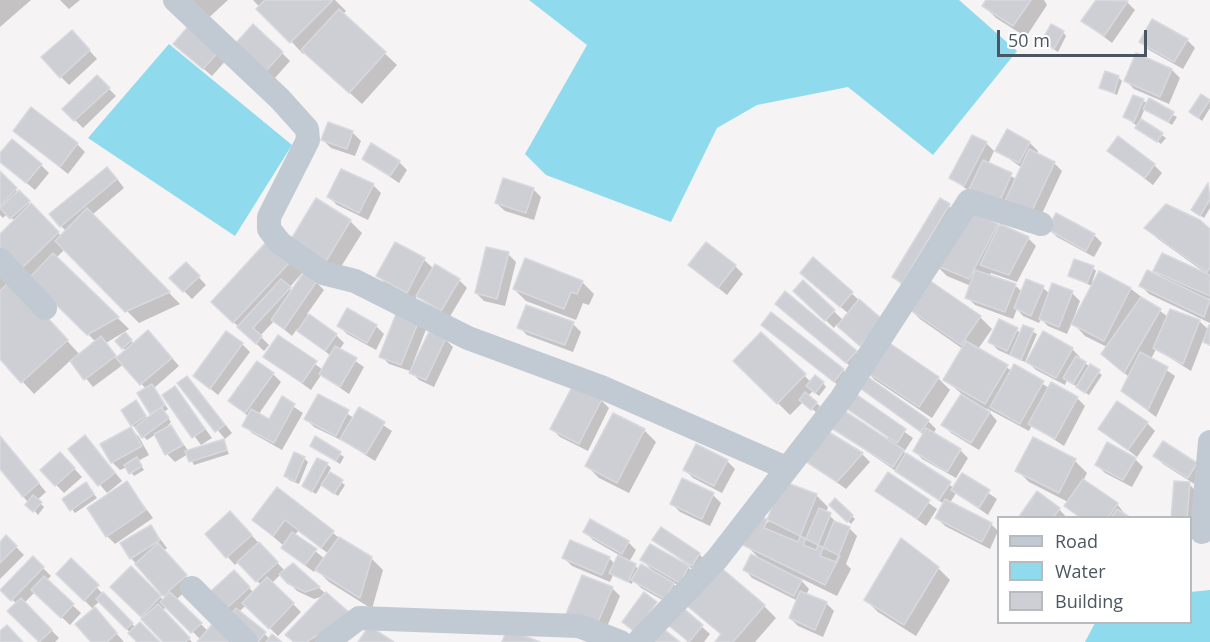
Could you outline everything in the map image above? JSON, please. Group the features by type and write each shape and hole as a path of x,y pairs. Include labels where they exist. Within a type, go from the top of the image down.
{"street":[{"path":"175,0 272,92 307,129 308,140 269,217 269,229 280,243 323,273 356,281 468,338 601,387 786,468"},
{"path":"638,642 717,559 842,399 969,201 1041,224"},
{"path":"0,260 45,308"},
{"path":"1202,532 1210,442"},
{"path":"192,588 246,642"},
{"path":"327,642 359,618 579,626 620,642"}],"water":[{"path":"529,0 959,0 1017,51 933,155 848,87 757,105 717,128 671,222 546,175 525,154 587,45"},
{"path":"169,44 292,145 235,236 88,138"},
{"path":"1210,590 1210,642 1085,642 1094,624 1192,624 1192,592"}],"building":[{"path":"265,0 333,0 290,43 256,9"},
{"path":"986,0 1031,0 1013,26 982,6"},
{"path":"1096,0 1128,1 1104,36 1081,21"},
{"path":"339,9 386,52 349,93 301,50"},
{"path":"1152,19 1188,39 1174,62 1139,42"},
{"path":"192,22 222,48 203,69 173,44"},
{"path":"253,24 283,52 265,72 235,44"},
{"path":"1051,24 1064,31 1054,49 1041,42"},
{"path":"72,30 90,50 60,78 41,57"},
{"path":"1136,53 1172,69 1160,97 1124,81"},
{"path":"1105,71 1119,76 1114,93 1099,88"},
{"path":"97,75 110,88 74,121 62,109"},
{"path":"1201,94 1210,100 1198,118 1189,112"},
{"path":"1133,95 1144,99 1134,122 1123,117"},
{"path":"1149,98 1174,112 1168,122 1143,109"},
{"path":"31,107 78,143 60,167 13,131"},
{"path":"1141,119 1163,133 1157,142 1135,128"},
{"path":"328,122 353,131 347,149 321,140"},
{"path":"1007,129 1030,142 1019,163 995,151"},
{"path":"972,135 987,142 964,186 949,178"},
{"path":"1118,136 1155,164 1145,178 1107,151"},
{"path":"12,139 42,164 26,183 0,162 0,153"},
{"path":"371,143 400,161 390,176 362,159"},
{"path":"1029,149 1055,162 1031,213 1005,201"},
{"path":"983,160 1012,173 999,203 969,189"},
{"path":"107,167 117,179 60,227 49,214"},
{"path":"341,169 374,184 359,213 327,197"},
{"path":"0,171 17,188 0,206"},
{"path":"503,178 534,188 526,213 495,203"},
{"path":"1208,183 1210,199 1200,216 1191,210"},
{"path":"19,190 30,201 10,219 0,208"},
{"path":"316,198 351,220 322,268 287,246"},
{"path":"940,198 950,204 902,283 892,277"},
{"path":"31,203 59,232 18,272 0,253 0,234"},
{"path":"1166,204 1200,220 1210,229 1210,268 1207,272 1144,228"},
{"path":"87,208 170,292 125,312 55,241"},
{"path":"965,208 998,224 969,279 933,264"},
{"path":"1056,213 1095,234 1086,251 1047,229"},
{"path":"1000,224 1029,237 1009,275 980,265"},
{"path":"270,238 292,260 233,323 211,302"},
{"path":"395,242 425,258 407,293 376,276"},
{"path":"706,242 736,265 718,288 688,265"},
{"path":"486,247 509,252 497,299 475,293"},
{"path":"53,253 119,317 87,335 29,278"},
{"path":"1162,253 1210,275 1210,296 1153,271"},
{"path":"813,257 853,292 840,307 800,273"},
{"path":"525,258 583,281 577,294 571,292 564,309 513,289"},
{"path":"1074,259 1094,266 1087,283 1068,276"},
{"path":"186,262 200,276 183,292 169,278"},
{"path":"435,264 460,279 441,311 416,296"},
{"path":"975,270 1016,284 1005,312 965,298"},
{"path":"1147,270 1210,300 1204,317 1139,286"},
{"path":"1099,271 1131,288 1104,341 1071,324"},
{"path":"304,272 317,281 284,329 271,320"},
{"path":"926,278 981,316 961,345 906,307"},
{"path":"12,279 68,340 21,383 0,359 0,291"},
{"path":"281,279 291,287 253,328 262,336 256,344 237,327"},
{"path":"1026,279 1044,286 1031,316 1014,308"},
{"path":"803,280 835,310 825,321 793,291"},
{"path":"1052,283 1073,291 1059,327 1039,319"},
{"path":"785,291 857,351 846,363 775,304"},
{"path":"1141,297 1161,309 1124,373 1101,354"},
{"path":"859,299 883,320 860,346 837,326"},
{"path":"526,305 574,322 565,345 517,328"},
{"path":"347,308 377,325 367,343 337,326"},
{"path":"398,309 420,318 401,365 379,357"},
{"path":"1170,309 1200,320 1183,364 1153,348"},
{"path":"771,312 844,369 834,382 761,325"},
{"path":"309,314 337,334 325,351 297,331"},
{"path":"999,319 1018,328 1007,351 988,342"},
{"path":"1023,325 1034,329 1021,360 1010,355"},
{"path":"1210,325 1210,345 1203,342"},
{"path":"148,330 172,358 140,385 116,358"},
{"path":"226,331 243,343 210,389 193,376"},
{"path":"1043,331 1073,348 1056,378 1026,362"},
{"path":"125,332 132,340 122,349 115,341"},
{"path":"429,332 446,338 426,380 409,373"},
{"path":"761,332 806,374 777,404 733,361"},
{"path":"278,335 317,361 302,383 263,357"},
{"path":"101,336 116,356 84,380 70,361"},
{"path":"882,338 939,377 919,407 861,368"},
{"path":"966,341 1008,365 985,404 943,380"},
{"path":"335,346 357,358 340,387 319,374"},
{"path":"1140,352 1168,367 1148,410 1121,391"},
{"path":"1076,356 1086,362 1073,384 1063,378"},
{"path":"257,361 274,373 245,413 228,401"},
{"path":"1014,364 1044,381 1020,424 990,407"},
{"path":"1090,364 1100,370 1085,393 1076,387"},
{"path":"815,375 824,382 815,393 806,386"},
{"path":"865,375 929,420 921,432 857,386"},
{"path":"187,376 225,425 215,432 177,383"},
{"path":"1051,382 1078,397 1055,439 1028,424"},
{"path":"152,384 165,405 150,414 137,393"},
{"path":"573,385 602,399 579,444 550,429"},
{"path":"175,386 205,429 192,438 162,395"},
{"path":"850,390 906,429 897,443 840,404"},
{"path":"805,392 817,402 811,410 799,400"},
{"path":"318,394 349,410 336,436 304,419"},
{"path":"961,394 990,412 971,443 941,425"},
{"path":"282,396 295,404 274,443 242,426 251,409 269,419"},
{"path":"136,400 146,416 131,426 121,410"},
{"path":"1117,401 1148,422 1128,450 1098,429"},
{"path":"837,406 904,450 893,467 825,424"},
{"path":"161,407 169,418 142,438 135,427"},
{"path":"359,407 385,422 366,454 340,439"},
{"path":"613,413 645,429 617,483 585,466"},
{"path":"171,425 183,445 165,455 154,434"},
{"path":"131,427 142,446 111,463 100,444"},
{"path":"926,428 961,449 947,472 913,451"},
{"path":"824,429 863,453 837,482 805,461"},
{"path":"85,435 115,473 98,486 68,449"},
{"path":"0,436 39,483 23,497 0,469"},
{"path":"315,436 341,452 336,461 310,446"},
{"path":"1033,437 1076,459 1059,493 1015,471"},
{"path":"224,439 227,450 189,462 185,451"},
{"path":"1163,441 1197,463 1188,478 1153,456"},
{"path":"1107,442 1136,458 1123,480 1095,465"},
{"path":"696,444 728,460 714,486 683,470"},
{"path":"60,452 75,468 55,486 40,470"},
{"path":"294,452 305,457 295,481 284,476"},
{"path":"906,453 951,482 939,500 895,471"},
{"path":"137,457 142,466 129,474 124,465"},
{"path":"317,458 328,463 312,492 302,486"},
{"path":"330,472 343,480 334,494 321,485"},
{"path":"888,472 930,500 917,519 875,491"},
{"path":"962,473 990,490 979,508 951,490"},
{"path":"682,478 714,493 702,519 670,504"},
{"path":"1083,479 1118,503 1109,516 1078,516 1064,506"},
{"path":"127,481 146,510 106,537 87,508"},
{"path":"782,481 817,494 798,542 764,528"},
{"path":"1174,481 1190,482 1187,516 1171,516"},
{"path":"86,482 94,494 70,511 62,499"},
{"path":"277,487 334,531 321,548 285,520 273,536 252,520"},
{"path":"1037,491 1060,508 1054,516 1019,516"},
{"path":"33,495 42,502 33,512 25,505"},
{"path":"835,498 853,515 847,522 829,505"},
{"path":"945,499 992,523 982,542 935,518"},
{"path":"819,508 831,513 816,550 803,545"},
{"path":"1117,509 1128,516 1112,516"},
{"path":"230,511 252,535 226,558 205,534"},
{"path":"758,515 840,556 825,585 743,545"},
{"path":"590,519 629,541 622,554 583,532"},
{"path":"834,521 850,527 836,562 820,556"},
{"path":"151,525 160,540 130,559 120,543"},
{"path":"661,527 700,553 692,566 652,540"},
{"path":"292,532 317,549 305,565 281,548"},
{"path":"6,535 17,546 0,563 0,542"},
{"path":"339,537 372,557 360,598 315,570"},
{"path":"901,538 939,567 904,625 864,600"},
{"path":"570,540 610,557 602,575 562,558"},
{"path":"259,542 278,562 256,582 237,562"},
{"path":"158,543 187,575 163,596 135,564"},
{"path":"650,544 689,566 680,583 640,560"},
{"path":"751,554 802,580 794,596 743,570"},
{"path":"618,555 636,564 628,582 609,573"},
{"path":"33,556 44,567 11,601 0,590"},
{"path":"71,558 99,585 84,601 56,574"},
{"path":"293,563 320,587 305,592 287,583 279,574"},
{"path":"641,564 674,583 665,599 631,580"},
{"path":"131,566 161,596 141,617 110,587"},
{"path":"719,566 765,605 733,642 715,642 721,634 686,605"},
{"path":"234,570 250,587 227,608 211,591"},
{"path":"582,575 613,587 598,622 566,614"},
{"path":"44,576 74,604 61,618 31,590"},
{"path":"267,577 294,603 269,629 242,603"},
{"path":"800,591 827,602 815,630 789,618"},
{"path":"103,592 133,623 126,629 96,599"},
{"path":"170,592 202,623 191,633 160,602"},
{"path":"326,592 352,615 306,642 294,642 285,635"},
{"path":"644,592 657,602 635,632 622,622"},
{"path":"21,598 52,630 39,642 7,611"},
{"path":"158,604 190,638 185,642 163,642 141,619"},
{"path":"95,607 117,633 107,642 91,642 75,624"},
{"path":"682,607 703,625 689,642 667,624"},
{"path":"236,608 266,632 258,642 226,621"},
{"path":"215,621 239,642 197,642"},
{"path":"140,622 160,642 137,642 128,633"},
{"path":"7,625 23,642 0,642 0,631"},
{"path":"369,626 394,642 358,642"},
{"path":"661,627 680,642 649,642"},
{"path":"507,629 540,642 502,642"},
{"path":"272,634 282,642 266,642"}]}
